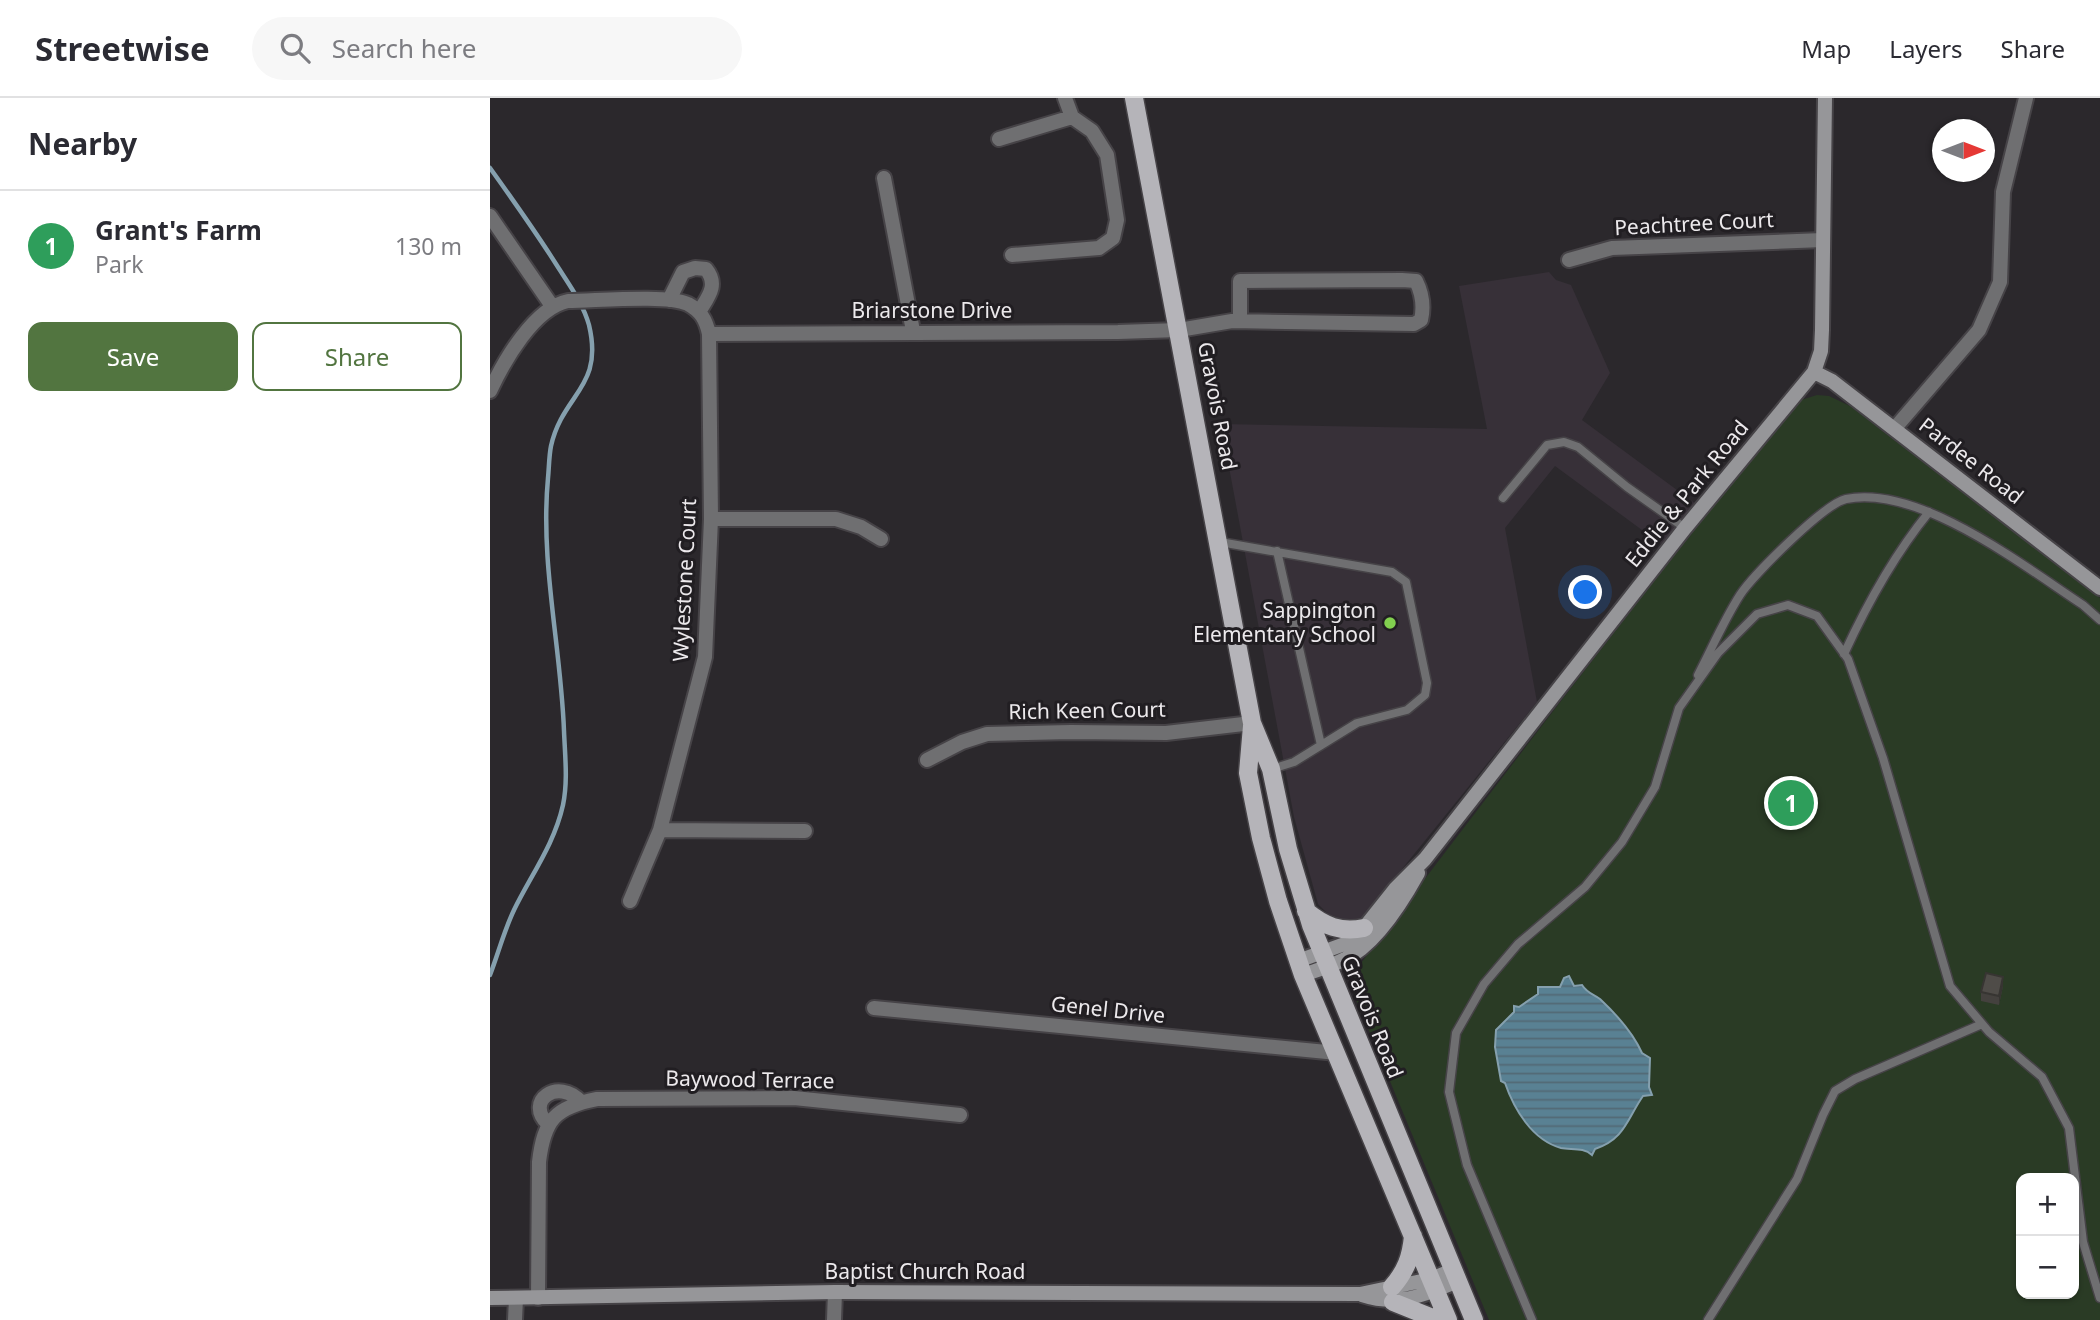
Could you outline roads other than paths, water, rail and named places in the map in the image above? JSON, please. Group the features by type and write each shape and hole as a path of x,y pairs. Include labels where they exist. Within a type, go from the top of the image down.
{"main road":[{"name":"Gravois Road","path":"1134,98 1220,542 1252,723 1272,769 1288,849 1306,912 1474,1320"},
{"name":"Gravois Road","path":"1252,723 1248,773 1270,873 1301,968 1448,1320"},
{"path":"1306,912 1318,921 1341,930 1364,928"},
{"path":"1413,1236 1409,1262 1393,1294 1438,1320"}],"street":[{"path":"1013,255 1099,248 1113,238 1117,220 1107,155 1092,131 1072,117 1065,98"},
{"name":"Eddie & Park Road","path":"1301,968 1324,959 1350,942 1395,889 1425,859 1685,528 1814,372 1821,351 1825,98"},
{"path":"1895,428 1979,330 2000,282 2003,192 2026,98"},
{"path":"999,139 1072,117"},
{"path":"884,178 913,331"},
{"path":"490,216 552,306"},
{"name":"Peachtree Court","path":"1569,260 1612,248 1823,240"},
{"path":"669,300 683,272 695,268 706,269 712,276 712,289 699,312"},
{"name":"Briarstone Drive","path":"709,334 1118,332 1179,330 1240,321 1414,324 1421,320 1423,312 1416,281 1240,281 1240,321"},
{"path":"490,391 516,345 552,306 568,300 669,300 687,304 706,320 709,334"},
{"name":"Wylestone Court","path":"630,901 660,830 705,657 711,519 709,334"},
{"name":"Pardee Road","path":"1814,372 1832,381 1895,428 2100,588"},
{"path":"711,519 836,519 861,527 881,539"},
{"name":"Rich Keen Court","path":"927,760 962,742 987,734 1166,733 1252,723"},
{"path":"660,830 805,831"},
{"name":"Eddie & Park Road","path":"1324,959 1345,960 1362,949 1406,894 1425,859"},
{"name":"Genel Drive","path":"874,1008 1337,1053"},
{"name":"Baywood Terrace","path":"548,1124 540,1117 539,1108 545,1096 556,1090 564,1090 574,1094 582,1102"},
{"name":"Baywood Terrace","path":"538,1298 541,1143 548,1124 561,1112 582,1102 597,1099 794,1098 960,1115"},
{"name":"Baptist Church Road","path":"490,1298 835,1292 1393,1294 1456,1276"},
{"path":"834,1320 835,1292"},
{"path":"515,1320 516,1298"}],"lane":[{"path":"1503,498 1547,445 1564,442 1578,447 1627,487 1685,528"},
{"path":"1532,1320 1467,1165 1449,1092 1456,1032 1484,984 1510,954 1585,887 1622,842 1655,787 1679,708 1741,593 1823,512 1843,499 1868,497 1929,512 1988,544 2100,620"},
{"path":"1844,654 1884,577 1906,541 1929,512"},
{"path":"1220,542 1392,572 1406,582 1418,630 1427,683 1425,695 1407,710 1357,723 1294,762 1272,769"},
{"path":"1277,551 1321,745"},
{"path":"1679,708 1718,653 1757,614 1788,606 1817,616 1844,654 1882,758 1950,986 1982,1024 2042,1077 2069,1128 2083,1241 2100,1298"},
{"path":"1708,1320 1797,1179 1835,1091 1855,1079 1982,1024"}],"water":[{"path":"1569,976 1574,986 1582,985 1606,1005 1629,1032 1642,1053 1650,1058 1649,1087 1652,1095 1643,1096 1619,1134 1595,1149 1592,1155 1551,1144 1533,1131 1513,1103 1505,1083 1501,1081 1495,1047 1496,1030 1514,1012 1514,1006 1519,1007 1538,994 1538,987 1560,987 1564,978"}],"waterway":[{"path":"490,168 575,293 589,325 592,346 587,377 564,414 551,446 546,510 549,573 562,699 565,796 554,833 514,910 490,975"}],"place":[{"name":"Sappington Elementary School","path":"1390,623"},
{"name":"Grant's Farm","path":"1791,803"}]}
